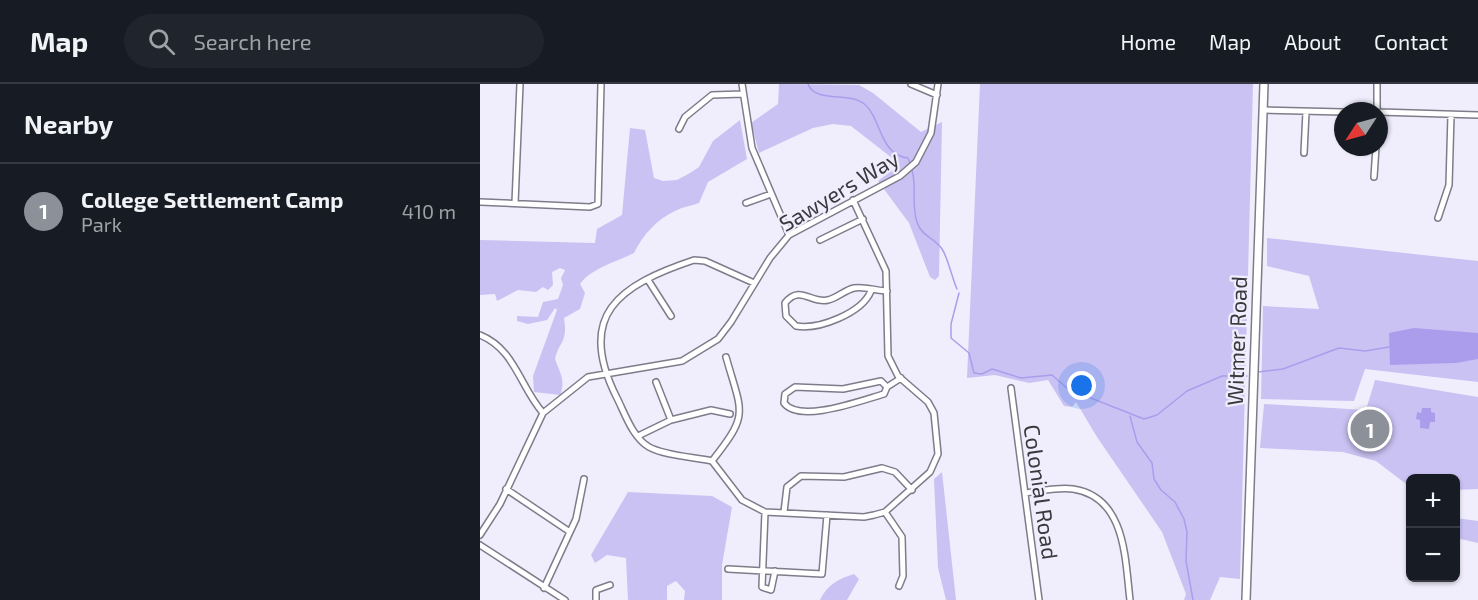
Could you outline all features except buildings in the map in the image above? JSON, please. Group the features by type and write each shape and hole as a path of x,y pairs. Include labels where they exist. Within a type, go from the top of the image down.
{"street":[{"path":"515,203 520,84"},
{"path":"480,202 590,207 598,204 601,84"},
{"path":"742,84 748,135 789,235"},
{"path":"911,84 937,95"},
{"name":"Sawyers Way","path":"480,535 495,514 543,413 588,377 606,372 665,365 698,352 718,339 770,258 789,235 908,170 916,162 931,133 938,84"},
{"name":"Witmer Road","path":"1246,600 1264,84"},
{"path":"1377,84 1378,102"},
{"path":"679,129 685,117 712,95 742,94"},
{"path":"1263,110 1334,112"},
{"path":"1304,153 1306,112"},
{"path":"1388,112 1478,115"},
{"path":"1438,218 1449,185 1451,115"},
{"path":"1374,177 1375,156"},
{"path":"746,203 771,194"},
{"path":"754,283 705,261 684,264 626,290 608,312 601,331 600,349 606,372 638,436 648,447 712,461 742,500 765,512 864,517 885,512 912,490 936,464 938,441 932,407 901,378 888,356 886,271 881,255 853,200"},
{"path":"820,240 863,219"},
{"path":"648,280 671,316"},
{"path":"870,291 861,304 816,326 796,326 786,316 785,303 794,295 805,294 817,300 828,300 857,287 870,291 887,291"},
{"path":"480,335 509,357 529,395 543,413"},
{"path":"712,461 733,434 740,418 740,405 726,357"},
{"path":"896,372 886,385 884,394 821,410 797,411 788,408 784,403 785,394 795,387 843,389 871,382 886,385 901,378"},
{"path":"656,382 671,420"},
{"name":"Colonial Road","path":"1011,388 1039,600"},
{"path":"638,436 671,420 711,410 730,414"},
{"path":"784,512 787,487 801,476 841,477 888,469 895,472 912,490"},
{"path":"544,588 581,506 584,479"},
{"path":"506,489 570,532"},
{"path":"1026,493 1073,489 1101,502 1116,522 1122,538 1130,600"},
{"path":"765,512 762,586 771,590 774,571"},
{"path":"885,512 902,537 903,576 899,586"},
{"path":"728,569 822,574 827,515"},
{"path":"480,545 565,600"},
{"path":"596,600 596,590 610,585"}],"shaded area":[{"path":"779,84 859,85 873,93 921,132 942,122 939,276 935,280 930,277 909,223 878,181 896,167 892,158 851,126 833,124 813,128 759,153 751,123 778,104"},
{"path":"980,84 1253,84 1240,579 1220,577 1210,600 1184,600 1186,594 1162,532 1076,402 1072,407 1064,406 1048,380 1029,383 995,375 967,378"},
{"path":"740,120 747,159 708,182 699,203 668,214 656,223 641,240 634,253 590,274 580,284 585,293 580,309 564,318 564,337 555,359 562,381 560,395 534,392 533,376 557,310 555,308 547,320 528,324 517,321 517,316 538,317 543,302 558,299 563,285 561,278 565,270 560,268 552,272 553,285 548,290 543,287 536,292 518,290 497,301 495,294 480,295 480,240 595,243 597,229 622,215 630,128 645,130 654,178 663,181 677,180 699,167 713,141"},
{"path":"1267,238 1478,261 1478,382 1365,369 1354,401 1261,399 1263,306 1319,309 1309,276 1267,266"},
{"path":"1414,328 1478,333 1478,359 1456,363 1390,365 1389,333"},
{"path":"1375,380 1478,397 1478,489 1460,490 1460,474 1406,474 1406,484 1376,461 1343,452 1260,448 1264,404 1366,410"},
{"path":"1422,408 1431,408 1431,412 1435,413 1435,422 1430,422 1429,429 1420,428 1420,420 1416,419 1417,412 1421,413"},
{"path":"942,472 956,600 946,600 938,568 934,479"},
{"path":"628,492 712,496 732,507 722,565 722,600 684,600 685,591 676,581 667,586 667,600 628,600 626,558 607,555 595,563 591,555"},
{"path":"1460,519 1478,521 1478,543 1460,539"},
{"path":"854,574 859,579 847,600 820,600 834,583"}],"waterway":[{"path":"808,84 817,93 849,98 863,103 874,117 891,150 908,158 911,165"},
{"path":"912,170 917,222 922,231 942,249 957,289"},
{"path":"959,293 951,324 951,338 969,353 974,373 982,374 992,369 1021,378 1052,375 1068,389 1144,419 1157,415 1187,391 1222,376 1247,376"},
{"path":"1258,372 1283,369 1339,348 1365,351 1389,347"},
{"path":"1130,416 1137,442 1152,463 1154,479 1161,490 1175,502 1184,519 1187,532 1186,561 1193,600"}],"place":[{"name":"College Settlement Camp","path":"1370,429"}]}
